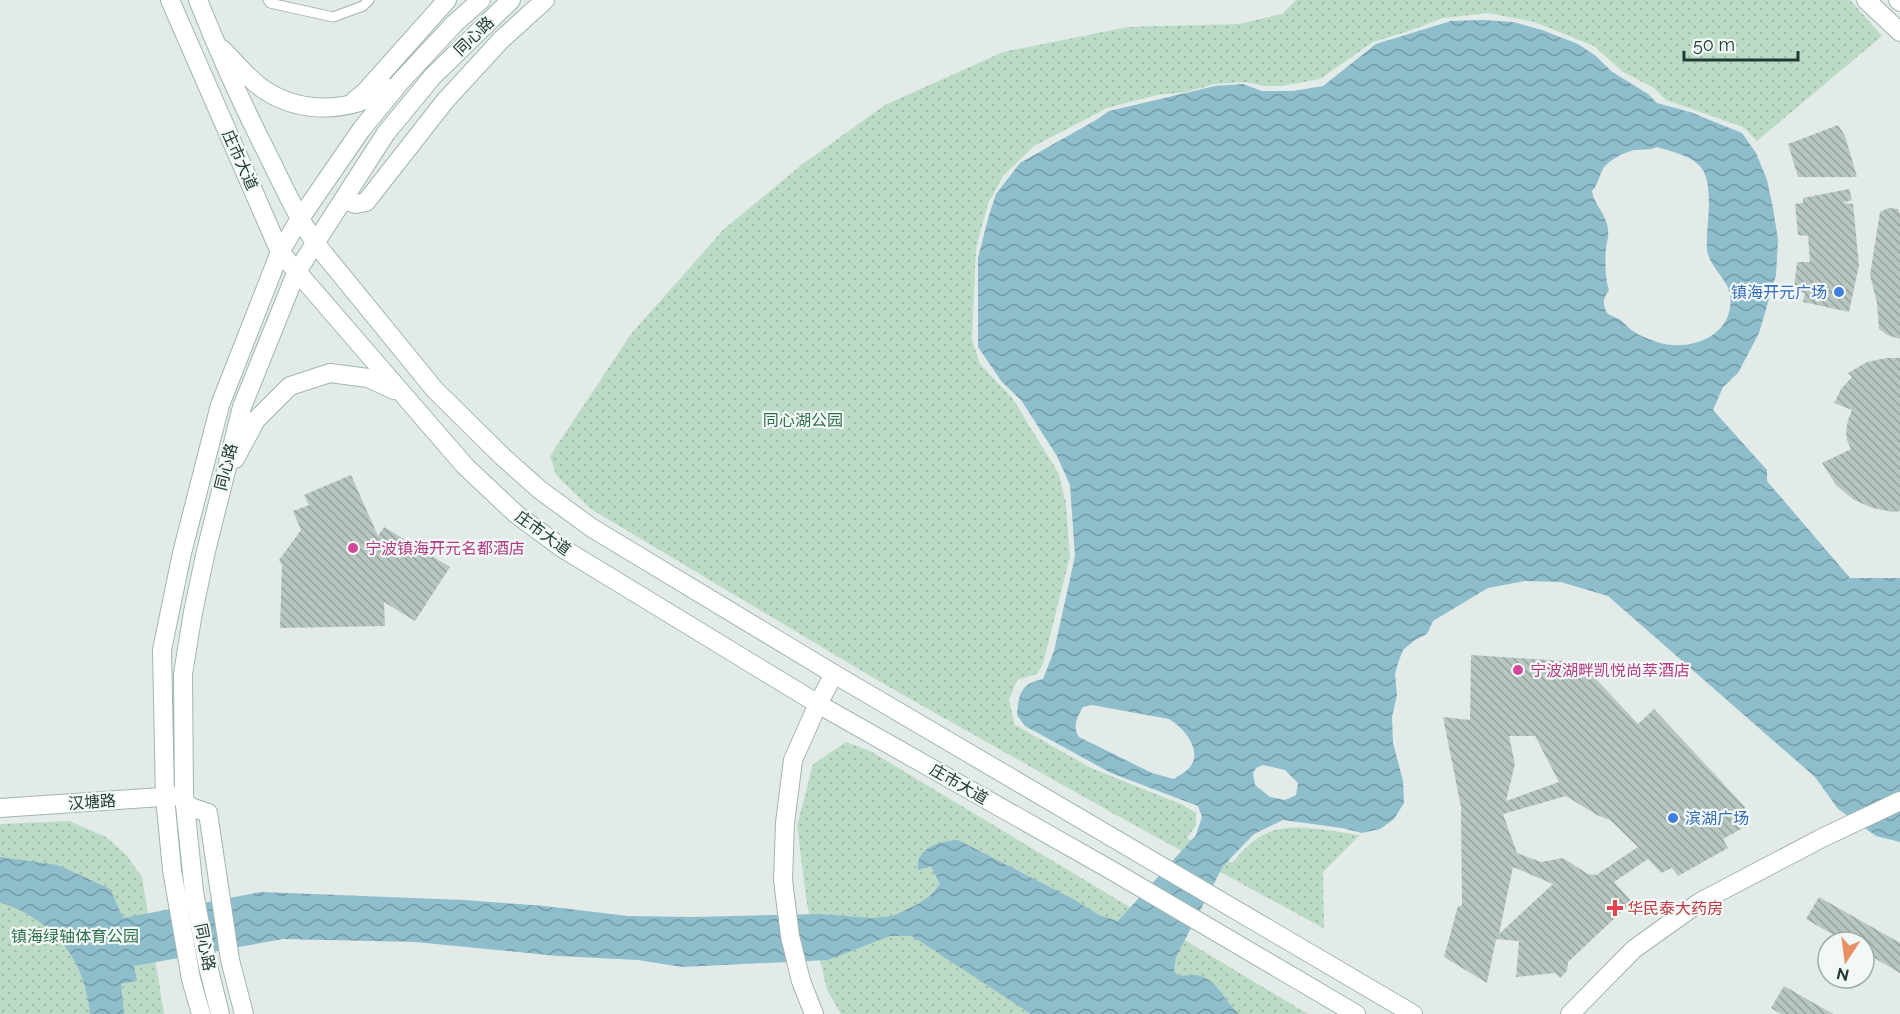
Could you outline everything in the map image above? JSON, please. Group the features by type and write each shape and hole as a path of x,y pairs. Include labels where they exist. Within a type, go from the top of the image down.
{"street":[{"name":"庄市大道","path":"170,0 280,252 465,466 516,514 562,548 818,704 1111,870 1356,1014"},
{"name":"庄市大道","path":"198,0 299,220 435,390 540,490 592,528 834,674 1413,1014"},
{"path":"349,105 365,92 447,0"},
{"name":"同心路","path":"201,1014 191,979 172,870 165,797 162,650 182,553 220,405 280,252 299,220 361,130 401,81 455,23 481,0"},
{"name":"同心路","path":"220,1014 207,962 194,892 185,800 183,674 193,612 242,407 296,273 386,133 433,76 511,0"},
{"path":"343,200 356,204 366,202 445,101 501,40 545,0"},
{"path":"1866,0 1900,32"},
{"path":"215,41 265,90 295,104 318,108 349,105 371,100 401,81"},
{"path":"222,484 256,420 290,386 330,374 368,378 402,394"},
{"path":"814,1014 801,981 790,936 783,880 785,823 793,760 834,674"},
{"name":"汉塘路","path":"0,808 165,797 185,800"},
{"path":"185,800 208,813 230,960 244,1014"},
{"path":"1570,1014 1634,949 1700,902 1822,838 1900,801"}],"lane":[{"path":"268,0 270,3 333,17 363,6 369,0"}],"green space":[{"name":"同心湖公园","path":"1296,0 1850,0 1882,36 1757,141 1743,127 1666,100 1654,88 1623,72 1594,46 1534,22 1489,13 1443,18 1373,42 1320,79 1282,86 1263,86 1245,82 1215,84 1186,92 1157,95 1107,108 1034,146 1003,176 988,204 976,248 972,340 980,364 1013,399 1059,474 1066,504 1070,556 1043,664 1037,674 1017,680 1009,700 1015,725 1091,768 1183,805 1196,813 1196,825 1187,838 1232,863 1263,835 1285,828 1310,828 1360,835 1323,872 1323,928 1116,815 877,680 591,509 556,475 550,456 631,334 724,229 804,163 885,105 1003,52 1128,27 1239,24 1282,14"},
{"path":"846,742 870,751 1308,1014 841,1014 827,990 807,904 797,826 813,764"},
{"name":"镇海绿轴体育公园","path":"69,821 106,837 127,856 142,877 164,1014 0,1014 0,824"}],"water":[{"path":"1451,21 1513,22 1578,44 1596,56 1611,71 1648,94 1657,103 1690,112 1742,133 1756,153 1767,180 1773,208 1778,240 1776,275 1759,333 1738,373 1723,387 1713,410 1767,470 1767,481 1850,578 1900,578 1900,842 1876,836 1838,809 1815,777 1608,596 1561,582 1525,581 1488,588 1433,621 1427,634 1403,650 1395,674 1397,695 1392,717 1393,743 1403,781 1404,803 1394,819 1380,829 1362,833 1283,820 1254,834 1223,866 1176,957 1174,970 1177,975 1196,975 1210,981 1239,1014 1031,1014 912,936 890,936 828,960 682,967 638,960 558,956 415,942 283,939 134,966 137,981 121,984 124,1014 90,1014 81,975 63,944 36,919 0,902 0,857 58,865 110,889 123,918 261,892 464,900 628,916 819,914 872,918 893,916 930,896 940,884 931,866 918,870 921,856 930,847 958,840 1073,899 1099,915 1118,921 1196,835 1202,817 1198,806 1111,773 1025,726 1017,715 1022,691 1035,681 1043,679 1054,651 1075,556 1070,485 1057,456 1021,400 1002,382 978,347 978,258 996,194 1020,163 1109,111 1215,86 1243,84 1262,91 1293,91 1323,86 1376,44","holes":["1657,147 1690,158 1704,172 1709,195 1707,252 1730,294 1730,308 1719,330 1708,338 1684,345 1670,345 1639,335 1607,313 1604,307 1604,298 1609,290 1605,263 1608,231 1607,223 1592,191 1603,169 1615,158 1634,150","1092,705 1169,719 1190,740 1194,754 1190,767 1174,779 1152,773 1079,737 1076,726 1077,718 1083,707","1263,765 1285,770 1298,783 1296,795 1285,800 1270,797 1255,785 1253,773 1256,768"]}],"building":[{"path":"1838,125 1845,136 1857,177 1798,177 1788,144"},
{"path":"1849,189 1852,200 1842,203 1853,204 1859,265 1849,312 1803,302 1805,293 1794,290 1797,262 1810,262 1808,236 1798,235 1795,204 1803,203 1803,198"},
{"path":"1889,208 1898,209 1900,214 1900,339 1887,335 1879,329 1877,303 1870,275 1880,212"},
{"path":"1900,358 1900,511 1893,512 1873,508 1854,500 1836,485 1822,463 1851,449 1846,431 1852,410 1834,403 1841,389 1852,377 1848,373 1867,362"},
{"name":"宁波镇海开元名都酒店","path":"351,475 378,536 384,527 450,567 415,621 384,602 385,626 280,628 282,565 279,560 301,530 293,511 309,505 304,495"},
{"name":"滨湖广场","path":"1471,655 1580,662 1638,724 1654,709 1745,807 1741,829 1723,839 1728,848 1678,876 1672,868 1661,873 1648,859 1614,882 1632,902 1568,962 1567,971 1560,978 1555,973 1516,977 1519,941 1496,939 1487,983 1444,957 1458,906 1462,906 1461,807 1443,717 1470,720","holes":["1509,736 1535,736 1559,782 1506,801 1515,764","1566,796 1597,815 1610,820 1638,847 1596,875 1588,874 1563,858 1541,862 1517,853 1503,814","1513,867 1553,884 1499,934"]},
{"path":"1819,897 1900,943 1900,973 1876,959 1876,930 1825,930 1806,919"},
{"path":"1784,986 1833,1014 1781,1014 1771,1008"}],"place":[{"name":"镇海开元广场","path":"1839,292"},
{"name":"宁波镇海开元名都酒店","path":"353,548"},
{"name":"宁波湖畔凯悦尚萃酒店","path":"1518,670"},
{"name":"滨湖广场","path":"1673,818"},
{"name":"华民泰大药房","path":"1615,908"}]}
